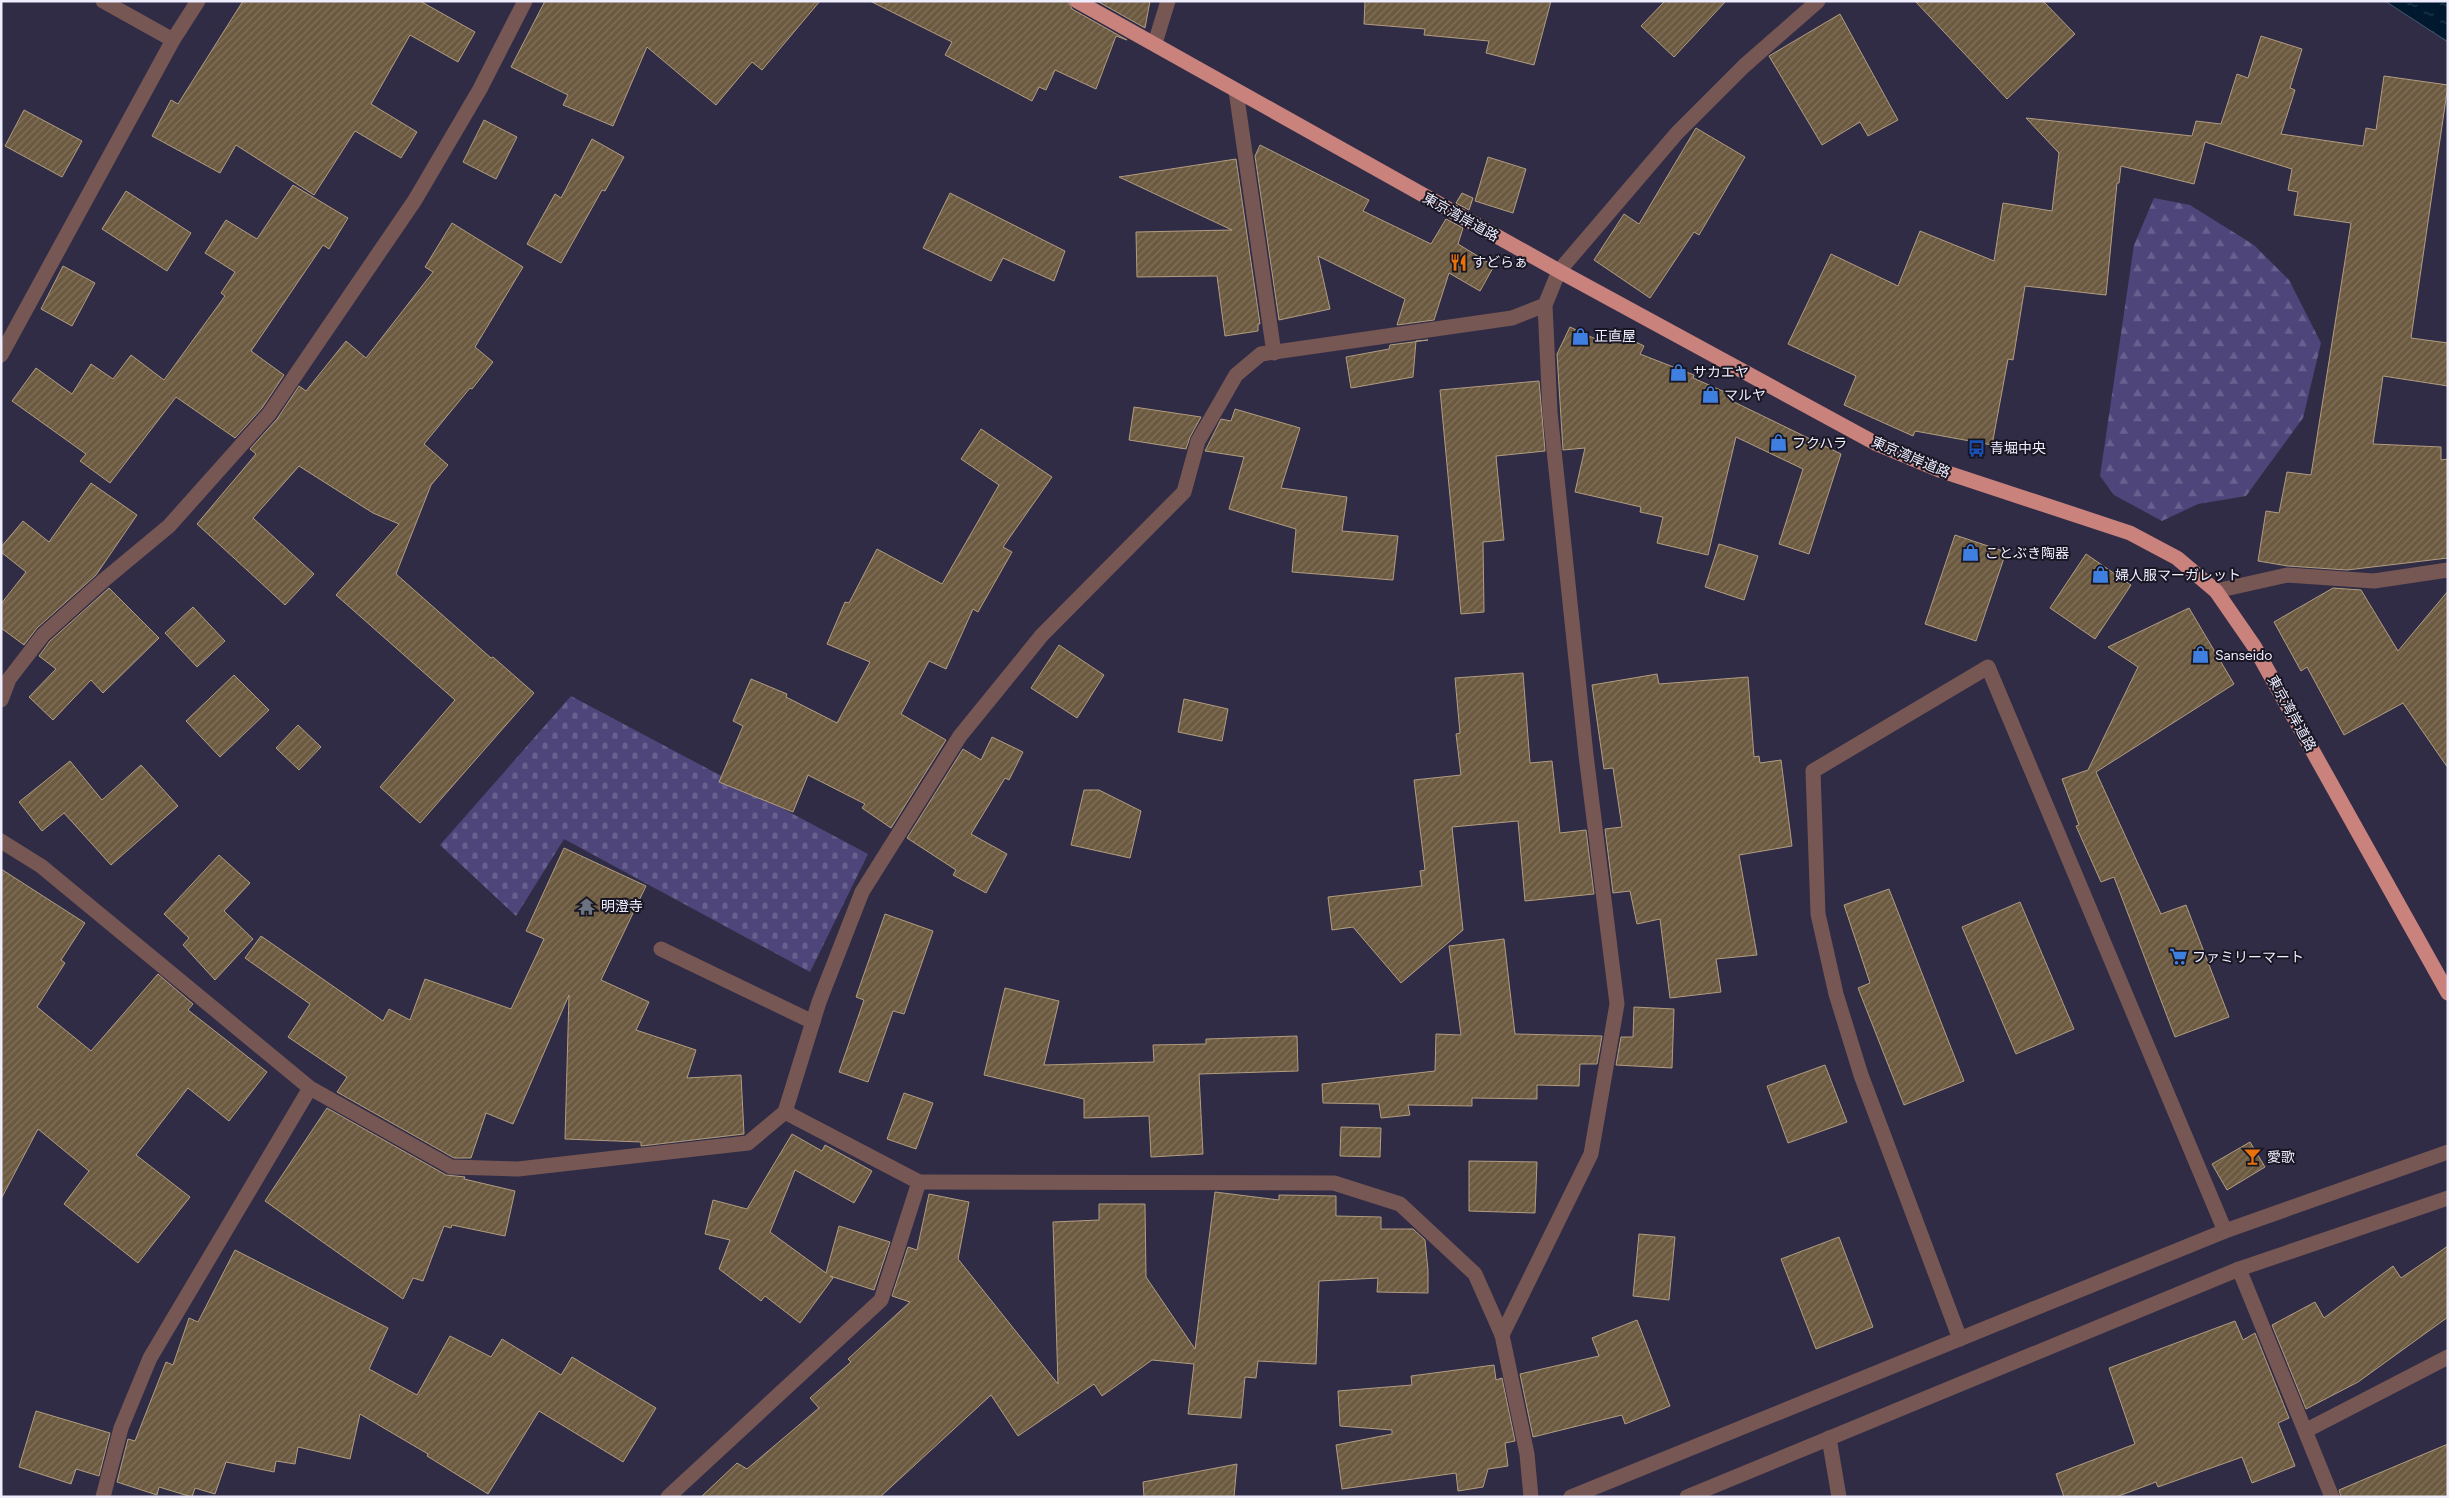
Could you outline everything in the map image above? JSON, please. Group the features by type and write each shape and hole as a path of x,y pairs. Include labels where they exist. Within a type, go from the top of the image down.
{"highway":[{"name":"東京湾岸道路","path":"1077,1 1559,272 1875,443 1942,471 2130,533 2177,558 2216,591 2254,646 2448,993"}],"street":[{"path":"103,1 173,40"},
{"path":"1,355 173,40 198,1"},
{"path":"1,700 9,679 43,635 104,580 169,526 269,414 415,200 480,88 525,1"},
{"path":"1155,44 1168,1"},
{"path":"1502,1335 1591,1154 1617,1004 1586,755 1550,412 1545,306 1559,272 1677,133 1744,66 1818,1"},
{"path":"1236,91 1274,353"},
{"path":"1,841 41,866 310,1088 450,1167 518,1169 748,1144 785,1112 813,1022 862,892 960,736 1042,635 1184,492 1198,440 1236,374 1261,354 1512,318 1545,306"},
{"path":"2216,591 2287,575 2374,581 2448,570"},
{"path":"1960,1339 1861,1075 1836,994 1818,914 1813,771 1988,667 2226,1231"},
{"path":"661,948 813,1022"},
{"path":"103,1497 121,1428 150,1358 310,1088"},
{"path":"785,1112 919,1182 1334,1183 1400,1204 1475,1274 1502,1335 1526,1454 1531,1497"},
{"path":"1571,1497 2226,1231 2448,1152"},
{"path":"668,1497 880,1300 919,1182"},
{"path":"1686,1497 2239,1269 2448,1198"},
{"path":"2239,1269 2332,1497"},
{"path":"2305,1431 2448,1357"},
{"path":"1829,1438 1839,1497"}],"green space":[{"path":"2154,198 2190,205 2254,245 2289,280 2321,343 2303,418 2246,496 2198,504 2162,521 2114,495 2100,476 2134,245"},
{"path":"571,696 868,854 810,972 564,839 516,916 440,845"}],"water":[{"path":"2385,1 2448,1 2448,42"}],"building":[{"path":"243,1 420,1 475,32 458,62 410,35 371,104 417,132 401,158 355,131 314,195 236,145 220,173 152,136 171,100 178,104"},
{"path":"545,1 820,1 762,70 752,62 716,105 647,47 613,126 563,105 568,95 511,67"},
{"path":"870,1 1068,1 1072,9 1127,40 1116,36 1096,89 1055,70 1046,90 1039,87 1032,101 945,55 952,42"},
{"path":"1097,1 1150,1 1145,28"},
{"path":"1365,1 1551,1 1534,65 1486,53 1489,41 1424,35 1425,29 1364,24"},
{"path":"1665,1 1726,1 1674,57 1641,26"},
{"path":"1915,1 2043,1 2075,34 2007,99"},
{"path":"1840,14 1898,120 1868,136 1860,122 1822,145 1769,56"},
{"path":"2261,36 2302,49 2290,88 2295,90 2281,134 2363,146 2366,128 2376,130 2384,76 2448,85 2411,338 2448,343 2448,386 2383,376 2373,444 2441,447 2441,460 2448,459 2448,558 2347,570 2288,566 2258,561 2266,511 2279,513 2287,472 2311,475 2351,223 2294,215 2298,192 2288,190 2292,169 2205,142 2194,184 2121,166 2119,183 2117,183 2106,295 2025,286 2013,360 2008,359 1992,445 1915,431 1913,436 1844,405 1856,376 1788,344 1831,254 1898,286 1920,231 1994,261 2003,203 2052,211 2059,153 2026,118 2192,136 2196,121 2221,124 2237,74 2248,78"},
{"path":"24,110 82,141 62,177 5,146"},
{"path":"484,120 517,137 496,179 463,162"},
{"path":"1696,128 1745,157 1699,235 1694,232 1650,298 1594,260 1624,214 1639,224"},
{"path":"592,139 624,157 605,191 602,190 561,263 527,244 555,194 561,198"},
{"path":"1260,145 1369,200 1363,211 1431,244 1446,219 1463,228 1458,244 1494,266 1480,291 1449,273 1434,320 1397,325 1405,299 1318,256 1330,309 1279,320 1255,156"},
{"path":"1488,157 1526,169 1513,213 1475,201"},
{"path":"1236,159 1260,324 1258,324 1258,331 1225,336 1217,276 1137,277 1136,232 1232,230 1119,177"},
{"path":"293,185 348,218 329,249 323,245 251,351 284,375 262,408 235,438 176,397 110,483 80,461 86,454 12,401 36,368 72,394 91,364 113,379 131,355 164,380 225,296 221,293 235,272 205,253 226,220 257,239"},
{"path":"126,191 191,233 167,271 102,229"},
{"path":"950,193 1065,251 1054,281 1003,258 991,281 923,248"},
{"path":"1462,193 1473,198 1469,210 1456,203"},
{"path":"452,223 523,267 475,347 493,362 424,444 448,465 431,485 396,574 491,658 493,657 534,693 420,823 380,787 455,700 336,595 399,524 373,513 299,466 253,518 314,574 285,605 197,524 256,454 250,449 277,419 299,386 306,391 346,341 366,358 433,272 425,267"},
{"path":"63,266 95,283 72,326 41,309"},
{"path":"1570,327 1604,343 1610,329 1644,346 1640,354 1694,375 1693,378 1734,396 1732,401 1841,454 1809,554 1779,544 1803,469 1736,437 1708,555 1657,543 1663,517 1640,512 1641,507 1575,492 1585,448 1563,450 1557,354"},
{"path":"1416,342 1413,377 1351,388 1346,357 1389,349 1390,345"},
{"path":"1539,381 1545,451 1496,456 1504,540 1483,542 1484,612 1461,614 1440,390"},
{"path":"1134,407 1201,417 1186,449 1129,440"},
{"path":"1235,409 1300,428 1281,488 1347,497 1342,531 1398,536 1393,580 1292,572 1296,529 1229,509 1244,457 1205,451 1221,419 1231,421"},
{"path":"981,429 1052,477 1003,547 1012,552 978,612 973,609 946,669 929,661 901,714 946,740 891,828 862,808 865,804 808,775 793,812 719,782 743,726 733,721 751,679 787,694 786,697 837,723 870,662 827,644 845,602 849,603 877,549 942,584 999,485 961,459"},
{"path":"91,483 137,515 96,575 37,628 24,645 1,628 1,604 26,572 1,552 1,547 23,521 49,542"},
{"path":"1955,535 2006,552 1976,641 1925,624"},
{"path":"1719,544 1758,556 1744,600 1705,587"},
{"path":"2086,554 2131,585 2095,639 2050,608"},
{"path":"109,588 159,638 103,693 91,680 53,720 29,697 56,669 39,656 50,641"},
{"path":"2333,588 2361,590 2398,651 2448,591 2448,768 2403,703 2344,735 2307,667 2301,671 2274,622"},
{"path":"193,607 225,641 197,667 165,633"},
{"path":"2189,608 2234,684 2096,772 2161,914 2186,905 2229,1017 2175,1037 2114,877 2101,882 2076,826 2079,825 2062,779 2088,770 2138,667 2108,647"},
{"path":"1059,645 1104,675 1077,718 1031,688"},
{"path":"1523,673 1530,763 1552,761 1560,833 1586,830 1594,894 1525,901 1518,821 1452,827 1463,930 1401,983 1353,927 1332,930 1328,897 1422,886 1420,871 1425,870 1414,780 1461,775 1456,734 1460,733 1455,678"},
{"path":"1657,674 1659,684 1748,677 1754,757 1759,756 1760,763 1781,760 1792,846 1739,855 1757,955 1716,959 1721,992 1670,998 1660,919 1637,924 1630,891 1613,893 1605,829 1622,827 1613,768 1604,769 1592,685"},
{"path":"234,675 269,710 220,757 186,721"},
{"path":"1184,699 1228,709 1222,741 1178,732"},
{"path":"298,725 321,747 299,770 276,748"},
{"path":"992,737 1023,752 1009,780 1005,778 971,834 1007,854 986,893 953,875 956,870 907,838 963,749 981,760"},
{"path":"70,761 102,800 141,765 178,806 111,865 64,813 42,831 19,802"},
{"path":"1084,790 1099,790 1141,811 1130,858 1071,845"},
{"path":"564,848 646,886 601,980 649,1002 636,1030 696,1050 687,1078 741,1075 744,1134 641,1146 641,1142 565,1139 569,995 513,1124 486,1113 471,1158 454,1158 337,1092 347,1077 288,1037 310,1004 245,958 261,936 383,1021 389,1009 410,1020 425,979 511,1009 544,939 526,931"},
{"path":"219,855 250,883 224,911 253,939 215,980 183,945 189,938 164,914"},
{"path":"1,869 85,923 61,960 65,963 37,1007 91,1051 158,974 193,1004 188,1010 267,1072 229,1121 188,1088 136,1155 190,1197 138,1263 64,1204 89,1171 38,1129 1,1199"},
{"path":"1889,889 1964,1081 1904,1105 1858,988 1870,983 1844,905"},
{"path":"2020,902 2074,1029 2016,1054 1962,927"},
{"path":"885,914 933,931 904,1014 893,1011 868,1082 839,1072 864,1000 856,997"},
{"path":"1504,939 1515,1034 1602,1036 1597,1064 1580,1064 1579,1086 1537,1085 1537,1099 1472,1098 1472,1106 1408,1105 1410,1115 1381,1118 1379,1104 1323,1103 1322,1084 1435,1071 1436,1034 1461,1035 1449,946"},
{"path":"1005,988 1059,1001 1044,1065 1154,1062 1153,1045 1206,1044 1206,1039 1297,1036 1298,1071 1199,1074 1203,1154 1151,1157 1149,1116 1084,1118 1084,1099 984,1075"},
{"path":"1634,1007 1674,1009 1672,1068 1616,1065 1621,1037 1633,1037"},
{"path":"1825,1065 1847,1122 1788,1143 1767,1086"},
{"path":"904,1093 933,1103 916,1149 887,1139"},
{"path":"327,1108 446,1175 465,1177 464,1179 515,1191 505,1236 452,1225 451,1228 444,1226 423,1281 413,1278 403,1299 265,1201"},
{"path":"1341,1127 1381,1128 1380,1157 1340,1156"},
{"path":"792,1134 822,1151 825,1145 872,1171 854,1203 795,1170 770,1232 826,1273 839,1226 890,1242 874,1290 830,1276 833,1278 800,1323 765,1296 761,1301 719,1269 730,1240 705,1234 713,1200 747,1209"},
{"path":"2250,1142 2265,1167 2227,1190 2212,1164"},
{"path":"1469,1161 1537,1162 1535,1213 1469,1211"},
{"path":"1215,1192 1279,1200 1279,1195 1336,1196 1336,1216 1381,1217 1381,1229 1413,1229 1425,1240 1428,1293 1377,1292 1378,1278 1319,1281 1316,1364 1258,1361 1256,1378 1245,1377 1241,1418 1188,1414 1194,1364 1152,1360 1102,1396 1094,1384 1018,1436 991,1395 880,1497 701,1497 737,1463 747,1469 819,1408 810,1398 851,1362 848,1359 910,1302 892,1296 908,1247 917,1250 929,1194 969,1202 958,1259 1058,1384 1053,1222 1099,1220 1099,1204 1145,1204 1146,1277 1195,1349"},
{"path":"1639,1234 1675,1237 1669,1300 1633,1296"},
{"path":"1839,1237 1873,1327 1816,1349 1781,1259"},
{"path":"2448,1246 2448,1317 2358,1382 2306,1409 2272,1325 2315,1302 2324,1318 2393,1266 2401,1278"},
{"path":"235,1250 388,1328 369,1369 417,1395 450,1336 491,1357 502,1339 561,1375 572,1357 656,1408 623,1462 539,1411 488,1494 427,1456 428,1454 360,1414 350,1459 298,1447 295,1464 276,1461 274,1472 226,1462 215,1494 195,1488 192,1497 159,1487 157,1495 117,1482 128,1439 135,1441 166,1362 173,1365 189,1318 198,1322"},
{"path":"1637,1320 1670,1406 1625,1424 1622,1415 1533,1437 1520,1374 1599,1356 1592,1338"},
{"path":"2235,1321 2243,1340 2255,1333 2289,1418 2278,1423 2295,1466 2252,1483 2242,1457 2158,1487 2156,1482 2116,1497 2064,1497 2056,1474 2135,1444 2109,1368"},
{"path":"1494,1365 1496,1380 1502,1378 1515,1441 1505,1443 1508,1466 1488,1469 1483,1487 1458,1491 1456,1473 1342,1489 1336,1445 1392,1434 1392,1430 1340,1426 1338,1391 1412,1385 1411,1376"},
{"path":"36,1411 110,1433 99,1476 76,1469 71,1484 19,1467"},
{"path":"2448,1444 2448,1497 2341,1497 2339,1490"},
{"path":"1237,1464 1234,1497 1144,1497 1143,1482"}],"place":[{"name":"すどらぁ","path":"1458,262"},
{"name":"正直屋","path":"1580,336"},
{"name":"サカエヤ","path":"1679,372"},
{"name":"マルヤ","path":"1710,395"},
{"name":"フクハラ","path":"1778,443"},
{"name":"青堀中央","path":"1976,448"},
{"name":"ことぶき陶器","path":"1971,553"},
{"name":"婦人服マーガレット","path":"2101,575"},
{"name":"Sanseido","path":"2201,655"},
{"name":"明澄寺","path":"587,906"},
{"name":"ファミリーマート","path":"2178,957"},
{"name":"愛歌","path":"2253,1157"}]}
